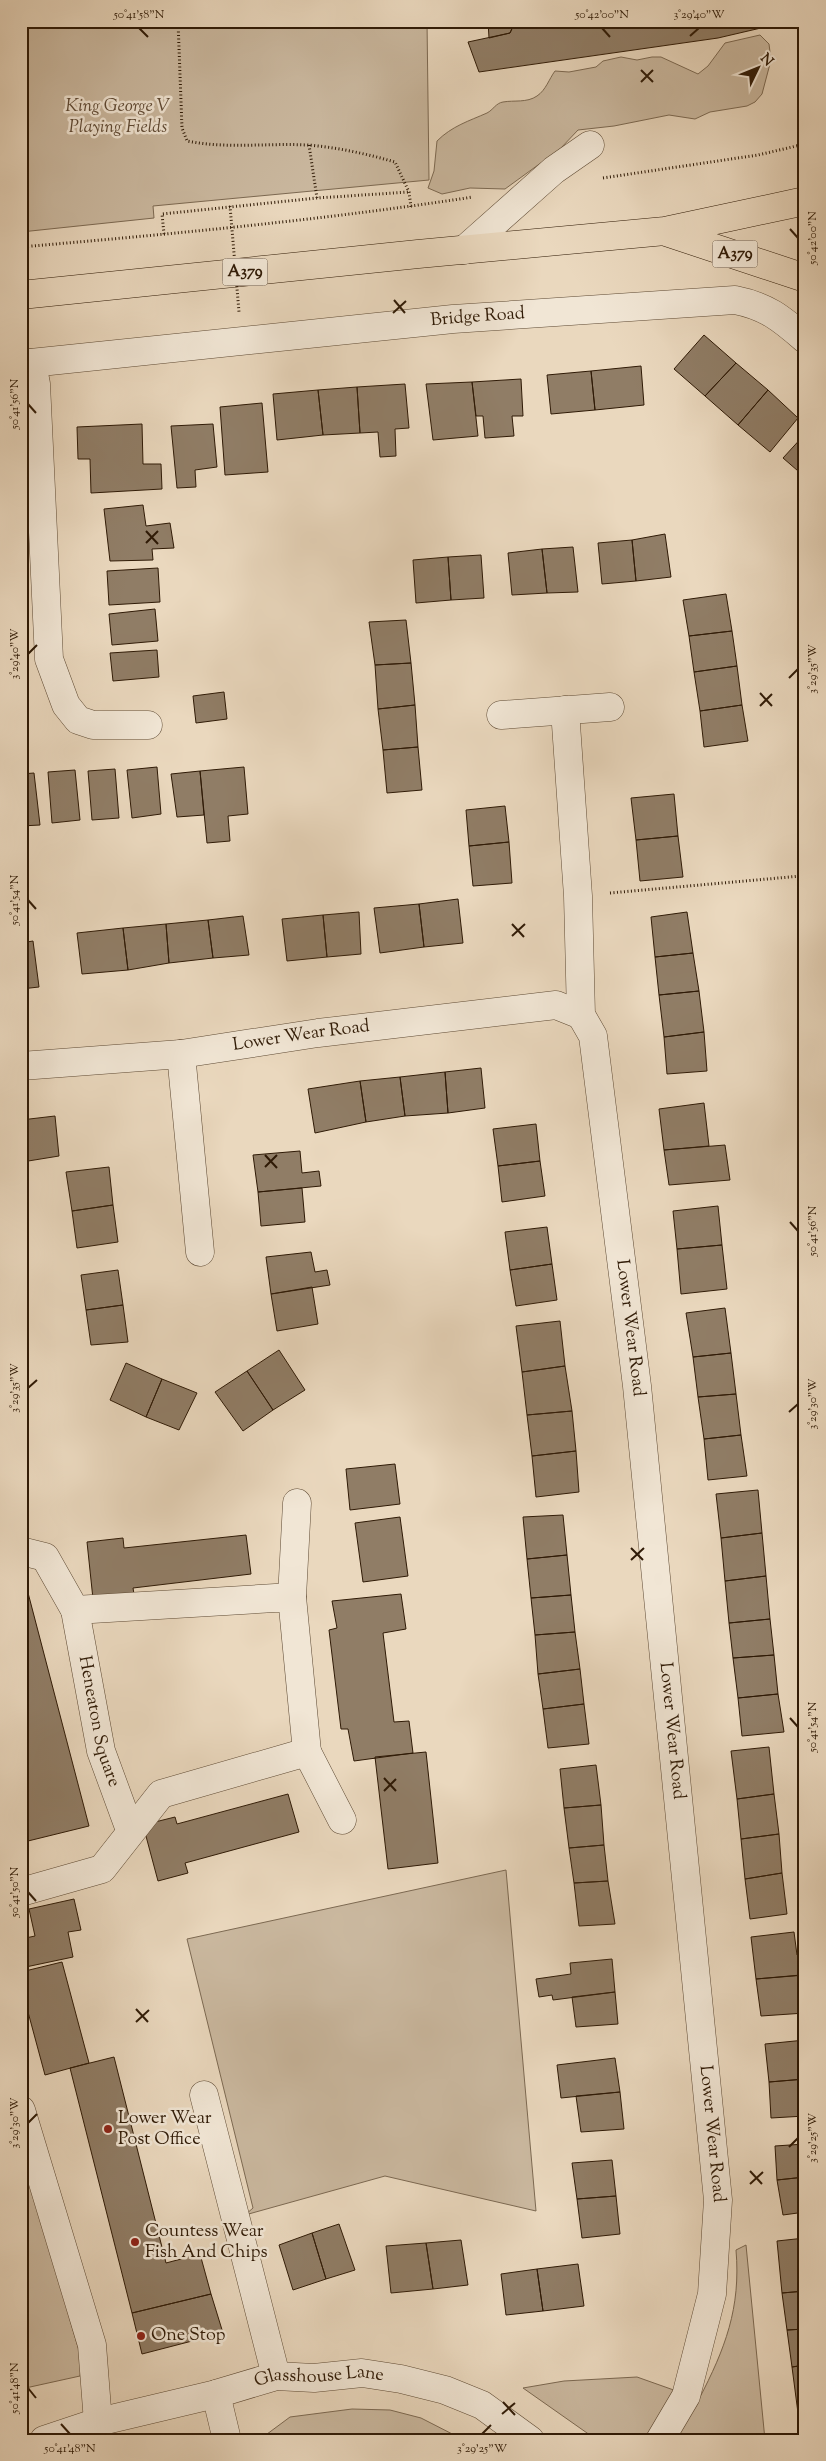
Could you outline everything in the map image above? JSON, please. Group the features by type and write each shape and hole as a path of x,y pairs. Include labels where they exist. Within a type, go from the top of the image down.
{"main road":[{"name":"A379","path":"745,215 805,183"},
{"name":"A379","path":"21,295 665,231 805,201"},
{"name":"A379","path":"665,231 805,278"}],"street":[{"path":"464,250 554,170 590,145"},
{"name":"Bridge Road","path":"27,364 453,319 734,300 757,304 773,313 805,339"},
{"path":"27,364 36,384 48,658 66,705 78,720 92,725 148,725"},
{"path":"501,715 610,707"},
{"name":"Lower Wear Road","path":"565,710 578,896 581,1015 593,1036 637,1386 718,2200 712,2294 686,2396 660,2440"},
{"name":"Lower Wear Road","path":"21,1066 181,1054 318,1033 556,1004 581,1015"},
{"path":"181,1054 200,1252"},
{"path":"297,1503 292,1597 308,1752 342,1820"},
{"name":"Heneaton Square","path":"21,1551 44,1557 75,1610 101,1751 130,1830"},
{"path":"75,1610 292,1597"},
{"path":"21,1892 102,1869 130,1830 161,1794 308,1752"},
{"path":"204,2095 276,2376"},
{"path":"21,2110 92,2345 98,2422"},
{"name":"Glasshouse Lane","path":"44,2440 98,2422 216,2394 276,2376 314,2378 362,2373 401,2379 445,2390 482,2405 530,2440"},
{"path":"216,2394 227,2440"}],"path":[{"path":"178,21 182,128 188,141 211,146 308,145 368,154 395,162 409,192 411,207"},
{"path":"602,178 758,155 805,144"},
{"path":"308,145 317,198"},
{"path":"164,234 162,214 317,198 409,192"},
{"path":"21,247 164,234 411,207 477,197"},
{"path":"230,206 240,312"},
{"path":"578,896 801,876 805,880"}],"green space":[{"name":"King George V Playing Fields","path":"21,21 427,21 429,180 153,206 154,218 21,232"},
{"path":"760,35 769,44 771,60 762,94 755,102 747,106 710,112 695,119 669,115 614,126 578,130 560,149 505,189 470,188 442,194 428,188 434,171 437,141 467,121 487,113 496,105 507,101 525,100 537,96 545,88 555,71 569,72 596,67 603,61 621,57 637,60 661,57 698,74 708,66 725,43"},
{"path":"506,1870 536,2211 385,2176 245,2215 253,2208 187,1939"},
{"path":"21,2148 82,2361 80,2376 21,2389"},
{"path":"746,2245 765,2440 597,2440 523,2388 564,2381 637,2377 699,2399 716,2363 729,2328 736,2291 736,2250"},
{"path":"352,2409 390,2410 421,2418 464,2440 259,2440 290,2417"}],"building":[{"path":"488,21 515,22 510,33 489,38"},
{"path":"791,21 718,38 479,72 468,42 510,33 515,22"},
{"path":"704,335 736,363 705,396 674,369"},
{"path":"736,363 768,390 738,425 705,396"},
{"path":"641,366 644,405 595,410 591,371"},
{"path":"591,371 595,410 551,414 547,375"},
{"path":"521,379 523,416 512,416 514,436 485,438 483,416 476,416 472,382"},
{"path":"472,382 478,436 433,440 426,384"},
{"path":"405,384 409,428 395,429 396,456 380,457 378,432 360,433 357,387"},
{"path":"357,387 360,433 323,435 318,390"},
{"path":"318,390 323,435 277,440 273,394"},
{"path":"768,390 798,418 770,452 738,425"},
{"path":"262,403 268,472 225,475 220,407"},
{"path":"142,424 143,464 161,464 162,489 91,493 90,459 78,459 77,427"},
{"path":"213,424 217,467 195,470 196,487 177,488 171,426"},
{"path":"805,434 805,477 783,458"},
{"path":"143,505 146,526 170,523 174,548 152,549 153,560 110,561 104,509"},
{"path":"665,534 671,577 636,581 632,540"},
{"path":"632,540 636,581 602,584 598,543"},
{"path":"573,547 578,592 547,593 542,549"},
{"path":"542,549 547,593 512,595 508,553"},
{"path":"481,555 484,598 451,600 448,557"},
{"path":"448,557 451,600 416,603 413,560"},
{"path":"158,568 160,602 109,605 107,571"},
{"path":"726,594 732,631 689,636 683,600"},
{"path":"155,609 158,641 112,645 109,614"},
{"path":"406,620 411,663 375,665 369,622"},
{"path":"732,631 737,666 694,672 689,636"},
{"path":"157,650 159,677 113,681 110,653"},
{"path":"411,663 415,705 378,709 375,665"},
{"path":"737,666 742,705 700,711 694,672"},
{"path":"224,692 227,719 196,723 193,696"},
{"path":"415,705 418,747 383,750 378,709"},
{"path":"742,705 748,741 704,747 700,711"},
{"path":"418,747 422,790 387,793 383,750"},
{"path":"157,767 161,814 132,818 127,770"},
{"path":"244,767 248,814 228,816 230,841 207,843 200,771"},
{"path":"115,769 119,818 92,820 88,771"},
{"path":"75,770 80,820 52,823 48,772"},
{"path":"200,771 204,815 177,817 171,774"},
{"path":"34,773 40,825 21,826 21,774"},
{"path":"674,794 678,836 636,840 631,798"},
{"path":"505,806 509,842 469,846 466,810"},
{"path":"678,836 683,877 640,881 636,840"},
{"path":"509,842 512,883 473,886 469,846"},
{"path":"458,899 463,943 424,947 419,904"},
{"path":"419,904 424,947 380,953 374,908"},
{"path":"359,912 361,954 327,957 323,915"},
{"path":"687,912 693,953 655,957 651,917"},
{"path":"323,915 327,957 287,961 282,919"},
{"path":"243,916 249,955 213,958 208,920"},
{"path":"208,920 213,958 169,963 166,924"},
{"path":"166,924 169,963 128,970 123,928"},
{"path":"123,928 128,970 82,974 77,933"},
{"path":"33,941 39,987 21,989 21,943"},
{"path":"693,953 699,991 659,995 655,957"},
{"path":"699,991 704,1032 664,1037 659,995"},
{"path":"704,1032 707,1071 667,1074 664,1037"},
{"path":"481,1068 485,1108 448,1113 445,1072"},
{"path":"445,1072 448,1113 405,1116 400,1077"},
{"path":"400,1077 405,1116 366,1122 360,1081"},
{"path":"360,1081 366,1122 315,1133 308,1089"},
{"path":"704,1103 709,1146 664,1150 659,1109"},
{"path":"55,1116 59,1156 22,1162 21,1120"},
{"path":"536,1124 540,1161 498,1166 493,1129"},
{"path":"725,1145 730,1180 669,1185 664,1150"},
{"path":"300,1151 302,1173 319,1171 321,1186 258,1192 253,1155"},
{"path":"540,1161 545,1196 502,1202 498,1166"},
{"path":"109,1167 113,1205 72,1211 66,1172"},
{"path":"302,1188 305,1222 261,1226 258,1192"},
{"path":"113,1205 118,1242 77,1248 72,1211"},
{"path":"718,1206 722,1245 677,1249 673,1211"},
{"path":"547,1227 552,1264 510,1270 505,1232"},
{"path":"722,1245 727,1289 681,1294 677,1249"},
{"path":"311,1252 315,1272 327,1270 330,1285 271,1294 266,1257"},
{"path":"552,1264 557,1300 516,1306 510,1270"},
{"path":"118,1270 123,1305 86,1310 81,1275"},
{"path":"312,1287 318,1324 277,1331 271,1294"},
{"path":"123,1305 128,1342 91,1345 86,1310"},
{"path":"725,1308 731,1353 693,1357 686,1313"},
{"path":"560,1321 565,1366 522,1372 516,1326"},
{"path":"279,1350 305,1390 273,1410 247,1371"},
{"path":"731,1353 736,1394 698,1397 693,1357"},
{"path":"126,1363 162,1379 146,1417 110,1400"},
{"path":"565,1366 572,1411 527,1415 522,1372"},
{"path":"247,1371 273,1410 243,1431 215,1392"},
{"path":"162,1379 197,1393 179,1430 146,1417"},
{"path":"736,1394 741,1435 704,1439 698,1397"},
{"path":"572,1411 576,1451 532,1456 527,1415"},
{"path":"741,1435 747,1476 708,1480 704,1439"},
{"path":"576,1451 579,1492 536,1497 532,1456"},
{"path":"395,1464 400,1504 350,1510 346,1469"},
{"path":"758,1490 762,1533 721,1538 716,1494"},
{"path":"563,1515 567,1555 527,1559 523,1517"},
{"path":"400,1517 408,1576 363,1582 355,1523"},
{"path":"762,1533 766,1576 725,1581 721,1538"},
{"path":"246,1535 251,1574 133,1588 134,1594 93,1599 87,1542 123,1538 124,1548"},
{"path":"567,1555 571,1595 531,1598 527,1559"},
{"path":"21,1566 89,1826 28,1841 21,1815"},
{"path":"766,1576 770,1619 729,1623 725,1581"},
{"path":"401,1594 406,1629 383,1633 394,1722 409,1721 413,1753 354,1761 348,1729 341,1729 329,1630 337,1628 332,1601"},
{"path":"571,1595 575,1632 535,1635 531,1598"},
{"path":"770,1619 774,1655 733,1658 729,1623"},
{"path":"575,1632 580,1669 538,1674 535,1635"},
{"path":"774,1655 778,1694 738,1698 733,1658"},
{"path":"580,1669 584,1704 543,1709 538,1674"},
{"path":"778,1694 784,1732 742,1736 738,1698"},
{"path":"584,1704 589,1744 548,1748 543,1709"},
{"path":"769,1747 774,1794 737,1799 731,1751"},
{"path":"426,1752 438,1863 388,1869 375,1757"},
{"path":"596,1765 601,1805 564,1808 560,1769"},
{"path":"288,1794 299,1832 185,1863 188,1873 158,1881 143,1825 175,1817 177,1824"},
{"path":"774,1794 779,1834 741,1839 737,1799"},
{"path":"601,1805 604,1845 569,1848 564,1808"},
{"path":"779,1834 782,1873 745,1879 741,1839"},
{"path":"604,1845 608,1881 574,1883 569,1848"},
{"path":"782,1873 787,1914 750,1919 745,1879"},
{"path":"608,1881 615,1924 579,1926 574,1883"},
{"path":"74,1899 81,1930 68,1932 73,1957 21,1968 21,1939 35,1936 29,1909"},
{"path":"794,1932 797,1955 805,1954 805,1975 756,1979 751,1937"},
{"path":"612,1959 615,1992 553,2000 552,1995 539,1997 536,1979 571,1974 570,1963"},
{"path":"62,1962 89,2063 45,2075 21,1986 21,1972"},
{"path":"801,1975 805,2013 761,2016 756,1979"},
{"path":"615,1992 618,2024 576,2027 572,1997"},
{"path":"805,2040 805,2079 769,2082 765,2044"},
{"path":"114,2057 166,2263 200,2254 211,2294 132,2313 70,2068"},
{"path":"615,2058 620,2092 561,2098 557,2065"},
{"path":"805,2079 805,2116 771,2118 769,2082"},
{"path":"620,2092 624,2129 581,2132 576,2096"},
{"path":"805,2144 805,2177 777,2180 775,2146"},
{"path":"612,2160 616,2196 577,2199 572,2163"},
{"path":"805,2177 805,2212 783,2215 777,2180"},
{"path":"616,2196 620,2234 582,2238 577,2199"},
{"path":"339,2224 355,2270 326,2279 312,2233"},
{"path":"312,2233 326,2279 293,2290 279,2245"},
{"path":"805,2238 805,2291 782,2293 777,2241"},
{"path":"461,2240 468,2285 433,2289 426,2243"},
{"path":"426,2243 433,2289 391,2293 386,2246"},
{"path":"578,2264 584,2306 543,2311 537,2269"},
{"path":"537,2269 543,2311 506,2315 501,2274"},
{"path":"805,2291 805,2329 787,2330 782,2293"},
{"path":"211,2294 223,2333 142,2354 132,2313"},
{"path":"805,2329 805,2365 792,2367 787,2330"},
{"path":"805,2365 805,2412 798,2413 792,2367"}],"place":[{"name":"Lower Wear Post Office","path":"108,2129"},
{"name":"Countess Wear Fish And Chips","path":"135,2242"},
{"name":"One Stop","path":"141,2336"}]}
